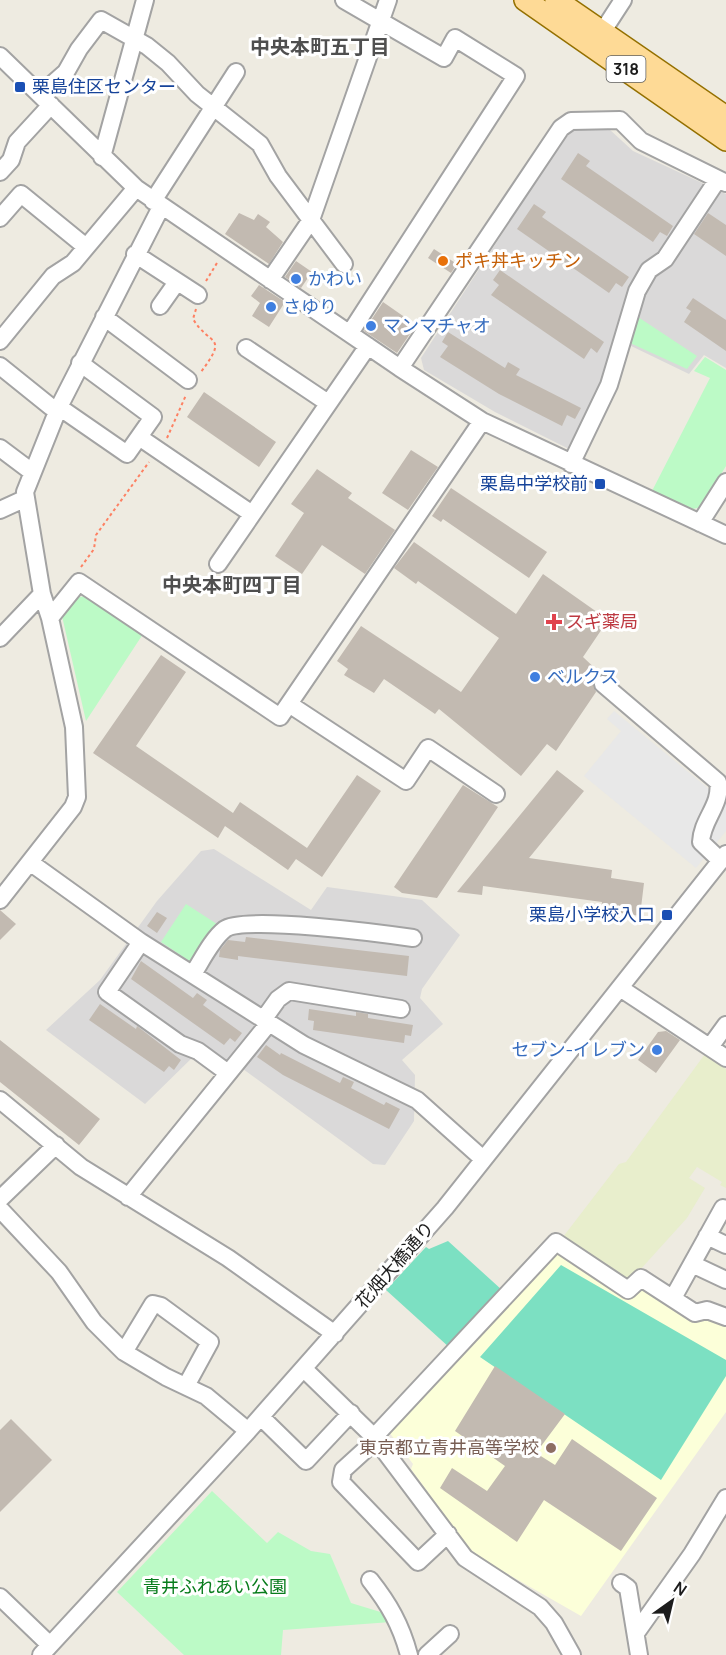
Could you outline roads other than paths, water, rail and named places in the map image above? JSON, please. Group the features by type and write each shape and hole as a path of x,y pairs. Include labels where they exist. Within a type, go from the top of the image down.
{"main road":[{"name":"318","path":"525,0 597,39 726,117"},
{"name":"318","path":"556,0 597,39 726,140"}],"street":[{"path":"102,157 133,36 145,0"},
{"path":"344,0 444,58 455,38 516,76 350,333"},
{"path":"270,280 310,219 388,0"},
{"path":"597,39 623,0"},
{"path":"0,172 11,160 17,142 101,20 133,36 168,63 197,94 260,144 278,176 344,264"},
{"path":"0,56 136,188 400,368 482,421 726,535"},
{"path":"0,900 31,863 73,807 77,798 74,727 50,618 42,594 24,500 32,472 59,407 135,254 157,204 236,72"},
{"path":"400,368 561,128 572,121 620,120 641,141 722,181 665,259 649,270 637,291 609,386 571,464"},
{"path":"0,341 53,276 73,263 136,188"},
{"path":"0,218 21,194 86,247"},
{"path":"135,254 199,297"},
{"path":"160,306 177,282"},
{"path":"104,317 191,382"},
{"path":"218,564 368,346"},
{"path":"246,348 328,403"},
{"path":"0,366 51,407 59,407 127,454 153,417 80,363"},
{"path":"50,618 79,582 280,717 482,421"},
{"path":"139,437 252,514"},
{"path":"0,448 32,472"},
{"path":"699,523 726,482"},
{"path":"0,510 24,500"},
{"path":"0,638 42,594"},
{"path":"603,684 718,782 718,797 705,823 701,842 724,857"},
{"path":"289,704 406,781 428,748 496,794"},
{"name":"花畑大橋通り","path":"45,1650 261,1417 445,1208 724,857"},
{"path":"31,863 141,942 304,1045 417,1100 483,1159"},
{"path":"193,974 221,933 231,926 321,927 413,938"},
{"path":"141,942 107,992 180,1044 198,1051 228,1073"},
{"path":"620,988 726,1058"},
{"path":"128,1197 228,1073 266,1021 278,999 289,991 401,1010"},
{"path":"710,1047 726,1025"},
{"path":"0,1100 78,1162 128,1197 228,1258 335,1334"},
{"path":"0,1198 56,1145"},
{"path":"672,1298 723,1208 726,1209"},
{"path":"0,1209 59,1272 94,1322 124,1352 206,1396 248,1431"},
{"path":"707,1236 726,1245"},
{"path":"448,1534 418,1562 341,1482 343,1470 556,1242 628,1290 641,1278 695,1313 707,1310 726,1317"},
{"path":"692,1264 726,1280"},
{"path":"124,1352 157,1299 160,1306 210,1342 186,1386"},
{"path":"304,1369 375,1438 465,1558 540,1606 554,1623 572,1655"},
{"path":"261,1417 306,1461 351,1413"},
{"path":"636,1633 692,1554 726,1498"},
{"path":"370,1580 389,1604 400,1625 409,1655"},
{"path":"621,1583 627,1588 639,1655"},
{"path":"0,1598 45,1650"},
{"path":"428,1655 450,1634"}],"place":[{"name":"栗島住区センター","path":"20,87"},
{"name":"ポキ丼キッチン","path":"443,261"},
{"name":"かわい","path":"296,279"},
{"name":"さゆり","path":"271,307"},
{"name":"マンマチャオ","path":"371,326"},
{"name":"栗島中学校前","path":"600,484"},
{"name":"スギ薬局","path":"554,622"},
{"name":"ベルクス","path":"535,677"},
{"name":"栗島小学校入口","path":"667,915"},
{"name":"セブン-イレブン","path":"657,1050"},
{"name":"東京都立青井高等学校","path":"551,1448"}],"district":[{"name":"中央本町五丁目","path":"320,47"},
{"name":"中央本町四丁目","path":"232,585"}],"park label":[{"name":"青井ふれあい公園","path":"215,1587"}]}
